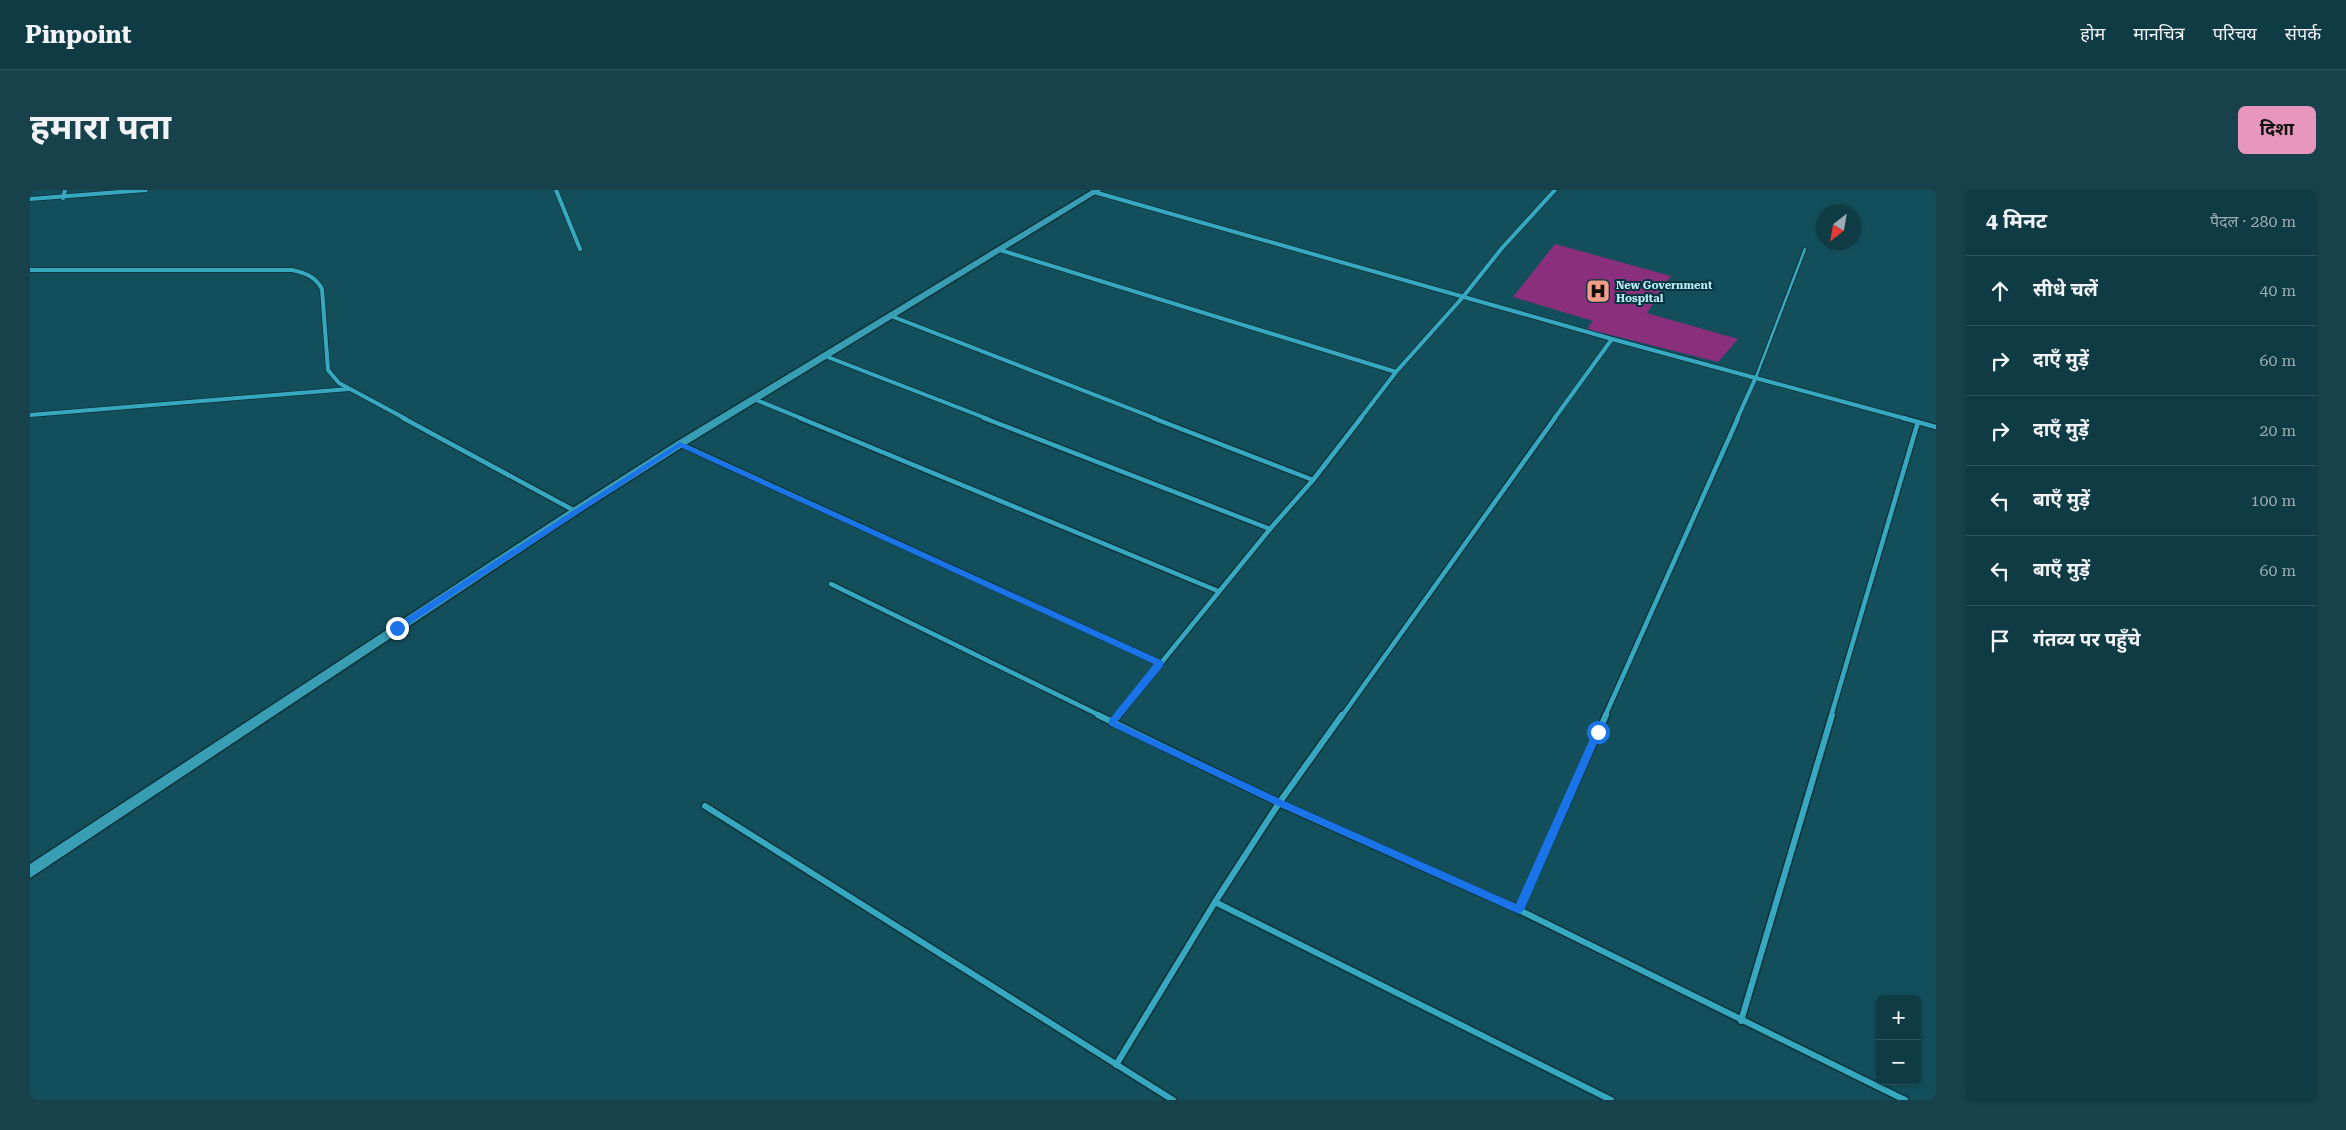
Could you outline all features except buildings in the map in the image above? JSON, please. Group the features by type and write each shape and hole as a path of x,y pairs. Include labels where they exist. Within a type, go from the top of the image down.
{"main road":[{"path":"31,872 575,511 680,444 1096,191"}],"street":[{"path":"63,198 65,190"},
{"path":"30,199 63,198 146,190"},
{"path":"556,190 580,249"},
{"path":"1112,723 1218,591 1313,480 1396,372 1463,297 1502,248 1555,190"},
{"path":"1096,191 1612,339 1936,427"},
{"path":"1000,250 1396,372"},
{"path":"30,270 292,270 310,274 319,282 322,289 328,370 339,383 575,511"},
{"path":"891,316 1313,480"},
{"path":"1116,1065 1215,902 1279,803 1612,339"},
{"path":"826,356 1270,529"},
{"path":"1519,910 1756,377"},
{"path":"30,415 350,389"},
{"path":"754,399 1218,591"},
{"path":"1741,1021 1918,422"},
{"path":"680,444 1160,664"},
{"path":"832,584 1112,723 1279,803 1519,910 1741,1021 1905,1100"},
{"path":"705,806 1173,1100"},
{"path":"1215,902 1611,1100"}],"lane":[{"path":"1756,377 1805,249"}],"place":[{"name":"New Government Hospital","path":"1598,291"}],"route":[{"path":"397,628 680,444 1160,664 1112,723 1279,803 1519,910 1598,732"}]}
